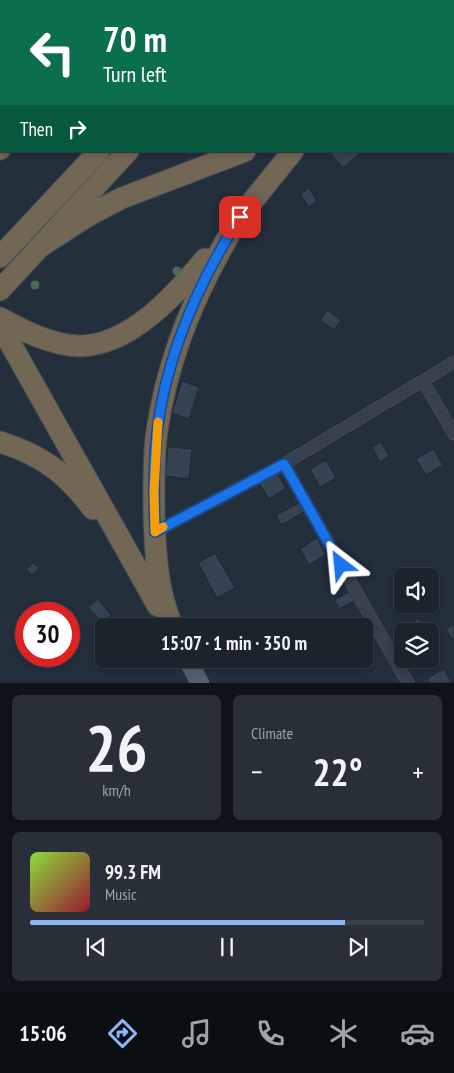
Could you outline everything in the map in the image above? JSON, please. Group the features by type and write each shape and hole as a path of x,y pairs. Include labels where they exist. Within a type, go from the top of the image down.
{"highway":[{"path":"0,257 98,152"},
{"path":"0,290 127,152"},
{"path":"38,248 91,214 122,198 242,152"},
{"path":"0,318 29,334 53,342 79,346 104,342 130,329 163,305 191,276 292,152"},
{"path":"169,618 162,596 157,567 154,490 156,433 164,393 177,348 202,284 240,217"},
{"path":"0,326 166,618"},
{"path":"0,442 37,457 57,470 84,497 134,562"}],"main road":[{"path":"192,668 200,683"}],"street":[{"path":"155,532 284,464 454,362"},
{"path":"423,381 454,434"},
{"path":"284,464 408,683"}],"building":[{"path":"333,152 356,152 358,155 343,168 331,154"},
{"path":"309,188 317,201 309,207 300,194"},
{"path":"327,310 341,320 334,330 320,320"},
{"path":"182,381 199,387 189,419 172,413"},
{"path":"381,442 389,456 380,462 372,447"},
{"path":"168,447 192,449 189,479 165,476"},
{"path":"433,449 443,465 426,475 416,459"},
{"path":"326,460 336,478 320,487 310,469"},
{"path":"276,472 286,488 269,499 259,483"},
{"path":"299,503 304,512 281,525 276,515"},
{"path":"317,538 326,554 309,565 300,549"},
{"path":"215,553 235,588 217,598 198,563"},
{"path":"33,563 39,568 32,575 26,570"},
{"path":"349,592 354,601 339,609 334,600"},
{"path":"98,599 111,615 108,618 98,618 88,607"},
{"path":"418,618 421,623 411,623"},
{"path":"454,624 454,638 452,639 446,629"},
{"path":"444,669 452,683 430,683 427,678"}],"slow traffic":[{"path":"158,422 154,490 155,532 163,527"}],"route":[{"path":"240,217 202,284 177,348 164,393 156,433 155,532 284,464 341,565"}]}
